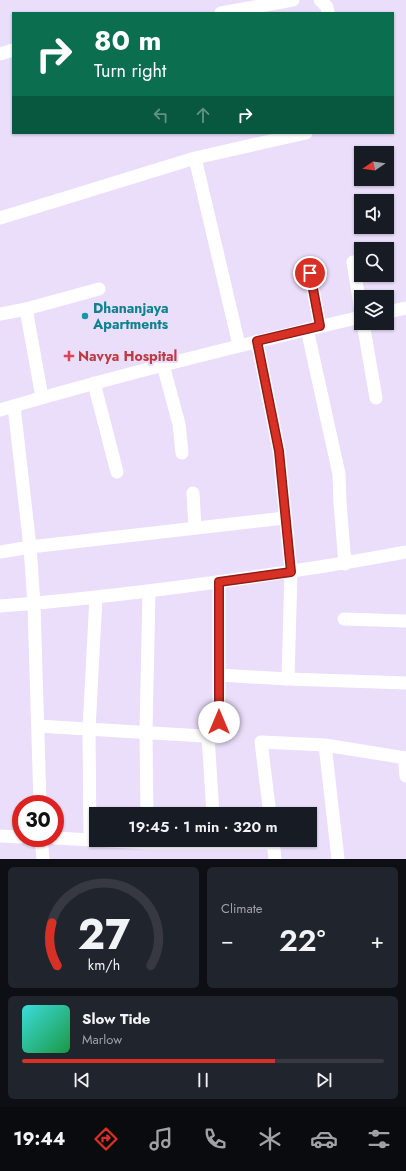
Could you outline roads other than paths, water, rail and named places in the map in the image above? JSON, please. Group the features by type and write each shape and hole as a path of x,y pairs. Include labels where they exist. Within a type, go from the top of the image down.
{"street":[{"path":"227,12 293,0"},
{"path":"320,0 327,7 328,12"},
{"path":"0,54 12,50"},
{"path":"0,218 195,158 302,134"},
{"path":"195,158 238,345"},
{"path":"353,262 357,290"},
{"path":"310,273 314,328 340,474 340,502 345,564"},
{"path":"0,314 26,309 99,289"},
{"path":"394,311 406,308"},
{"path":"26,309 42,397"},
{"path":"0,410 42,397 238,345 354,319"},
{"path":"364,330 376,398"},
{"path":"257,341 279,451 291,572 288,679"},
{"path":"163,365 179,424 182,453"},
{"path":"94,383 117,472"},
{"path":"14,406 30,547 34,604 40,795"},
{"path":"193,493 195,528"},
{"path":"0,552 30,547 285,518"},
{"path":"0,606 34,604 219,582 345,564 406,552"},
{"path":"38,726 219,737 219,582"},
{"path":"147,807 146,732 149,591"},
{"path":"90,807 89,729 96,597"},
{"path":"344,619 406,621"},
{"path":"219,675 406,683"},
{"path":"208,736 213,807"},
{"path":"269,807 261,742 325,745 405,758 406,776"},
{"path":"325,745 338,859"},
{"path":"0,836 12,837"},
{"path":"64,839 89,840"},
{"path":"42,847 43,859"},
{"path":"274,847 275,859"}],"place":[{"name":"Dhananjaya Apartments","path":"85,316"},
{"name":"Navya Hospital","path":"69,356"}]}
